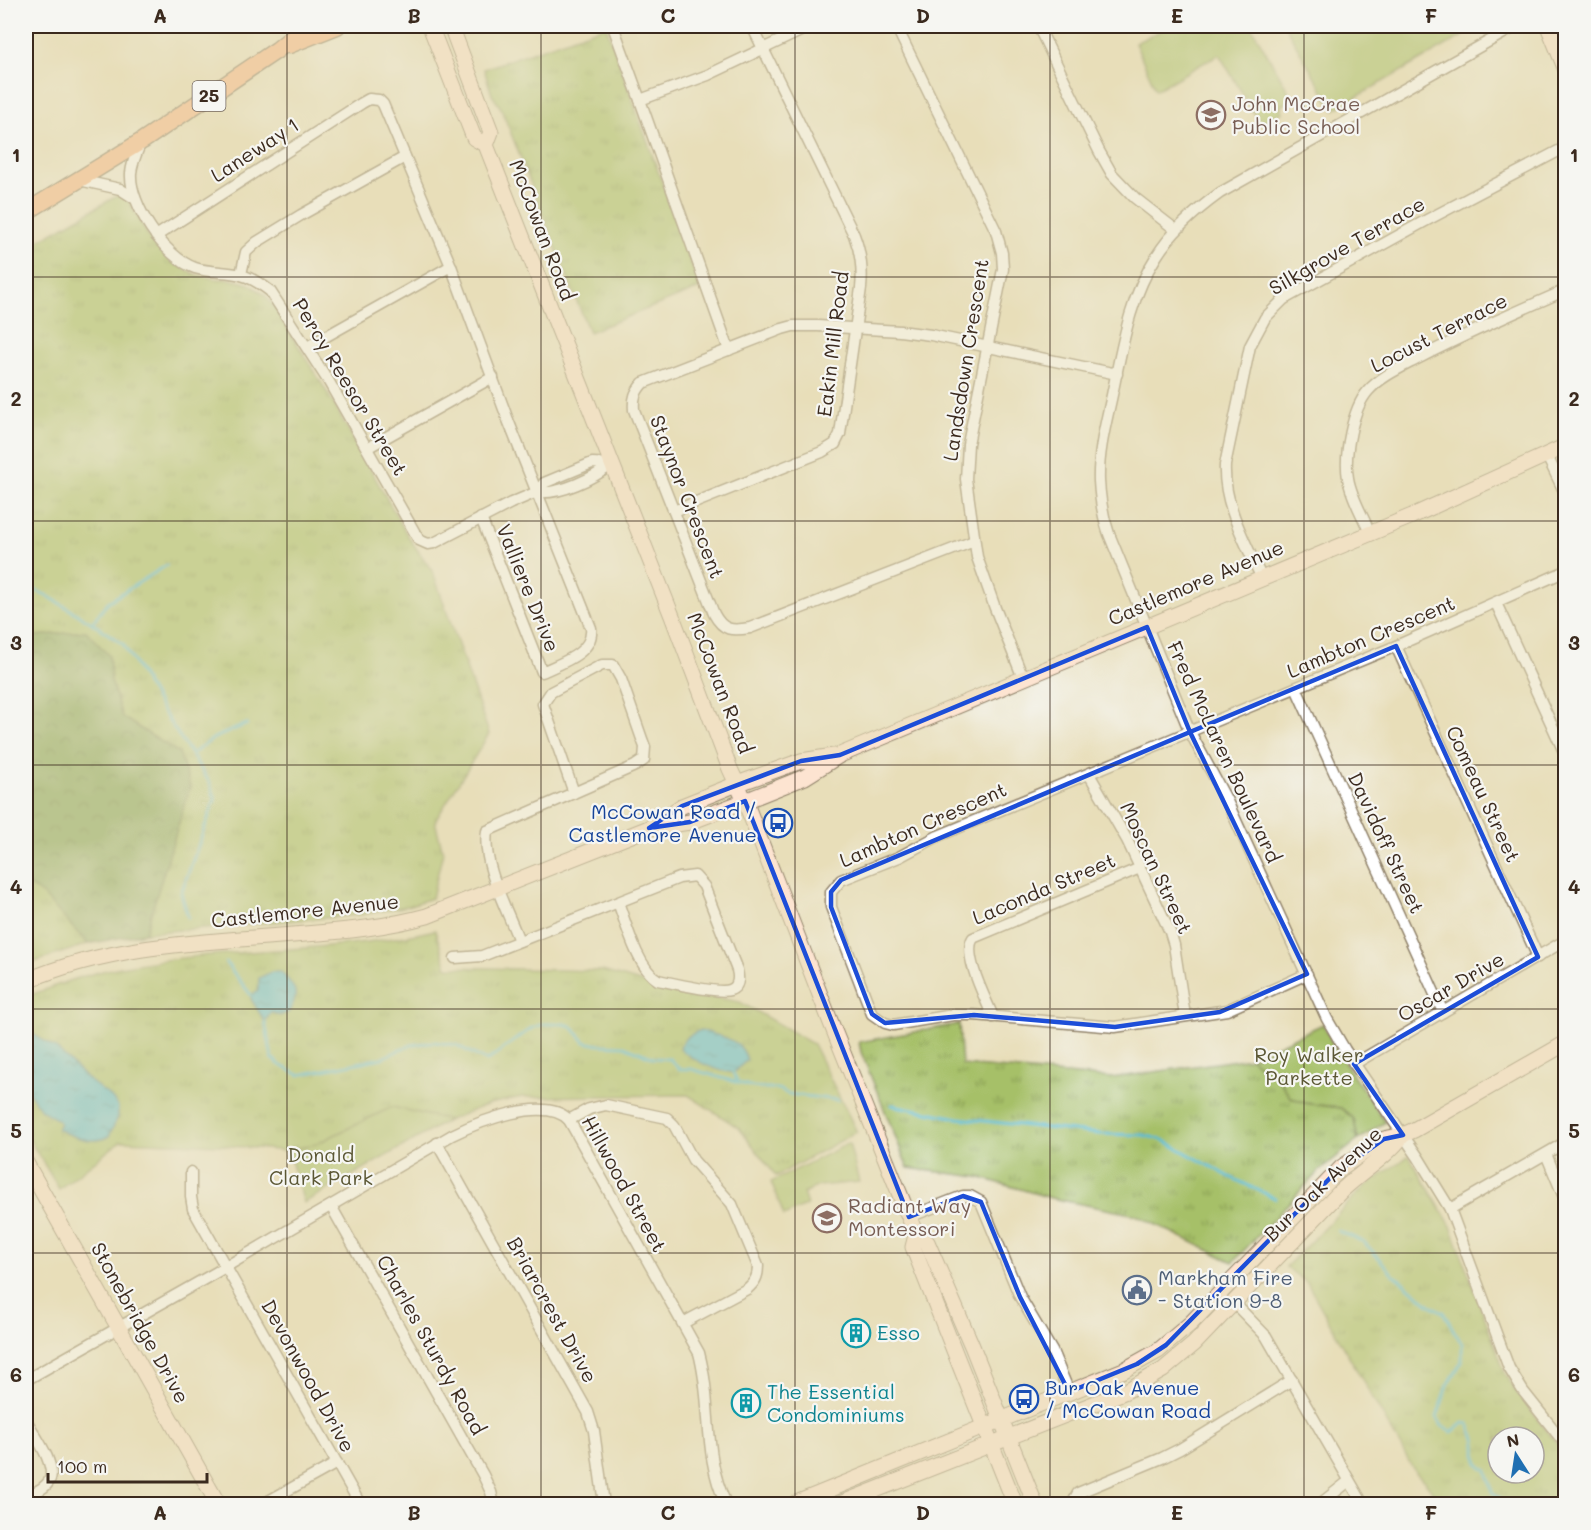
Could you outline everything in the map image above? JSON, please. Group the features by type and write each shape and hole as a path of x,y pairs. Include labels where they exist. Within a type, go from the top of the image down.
{"main road":[{"name":"25","path":"26,212 142,141 277,50 306,26"},
{"name":"25","path":"277,50 337,26"}],"street":[{"name":"McCowan Road","path":"430,26 474,138 486,145 909,1217 916,1235 913,1247 1015,1504"},
{"name":"McCowan Road","path":"451,26 491,132 486,145"},
{"path":"613,26 729,350"},
{"name":"Eakin Mill Road","path":"674,510 822,452 835,444 840,434 863,274 858,245 752,26"},
{"path":"640,100 708,75 811,26"},
{"name":"Landsdown Crescent","path":"896,26 996,231 1002,253 1003,269 968,444 966,479 974,541 982,572 1023,678"},
{"path":"1038,26 1098,151 1112,174 1135,198 1176,230"},
{"name":"Fred McLaren Boulevard","path":"1516,26 1220,193 1176,230 1156,256 1142,282 1132,309 1101,455 1099,481 1101,503 1109,534 1190,732 1226,799 1335,1033 1450,1209 1509,1368 1523,1391 1566,1445"},
{"path":"1548,26 1566,70"},
{"name":"Laneway 1","path":"156,236 362,103 375,99 383,104 405,157"},
{"name":"Percy Reesor Street","path":"142,141 131,174 134,198 156,236 170,253 193,268 241,274 255,280 270,291 307,347 367,447 419,540 428,544 434,543 537,492 544,483 592,463 612,464"},
{"name":"Silkgrove Terrace","path":"1262,579 1231,508 1224,476 1250,346 1265,318 1284,299 1566,147"},
{"path":"241,274 246,252 257,242 405,157 451,267 537,492"},
{"path":"79,180 120,189 134,198"},
{"path":"307,347 451,267"},
{"name":"Locust Terrace","path":"1370,533 1349,483 1347,466 1348,448 1357,412 1367,392 1382,379 1442,346 1566,290"},
{"name":"Staynor Crescent","path":"974,541 750,628 732,630 721,626 714,614 634,410 633,400 636,391 642,383 793,326 910,332 1117,374"},
{"path":"367,447 493,377"},
{"name":"Castlemore Avenue","path":"649,828 690,822 805,777 840,755 1262,579 1566,446"},
{"path":"1546,454 1566,495"},
{"name":"Valliere Drive","path":"481,518 542,672 585,649 592,639 592,634 537,492"},
{"name":"Lambton Crescent","path":"1307,974 1233,1008 1115,1027 974,1015 953,1015 893,1025 872,1014 831,907 831,892 841,880 899,857 938,836 1396,646 1566,571"},
{"path":"1496,603 1566,756"},
{"name":"Comeau Street","path":"1396,646 1538,957"},
{"path":"519,941 488,858 487,831 635,766 644,759 645,747 617,669 613,665 602,664 551,692 543,704 574,792"},
{"name":"Davidoff Street","path":"1296,688 1443,1012"},
{"name":"Castlemore Avenue","path":"26,981 81,961 129,950 345,931 403,922 440,912 649,828 682,806 737,784 801,761 840,755"},
{"name":"Moscan Street","path":"1089,774 1121,829 1174,945 1185,1016"},
{"name":"Laconda Street","path":"993,1017 969,957 969,944 973,938 1140,868"},
{"path":"455,958 482,956 687,876 695,876 701,881 737,970 738,982 735,987 730,990 717,991 653,978 644,968 618,903"},
{"name":"Oscar Drive","path":"1354,1064 1566,940"},
{"name":"Bur Oak Avenue","path":"794,1504 1124,1370 1158,1352 1191,1323 1333,1175 1352,1159 1384,1139 1403,1135 1566,1042"},
{"path":"569,1120 589,1109 606,1105 668,1118 693,1160 732,1204 758,1266 758,1275 747,1289 683,1323"},
{"name":"Hillwood Street","path":"26,1380 470,1126 519,1113 551,1111 564,1115 569,1120 699,1353 711,1458 726,1504"},
{"name":"Bur Oak Avenue","path":"840,1504 1126,1391 1152,1377 1183,1355 1345,1187 1392,1150 1403,1135"},
{"path":"1450,1209 1566,1142"},
{"name":"Briarcrest Drive","path":"437,1143 588,1412 594,1431 604,1504"},
{"path":"1546,1154 1566,1202"},
{"name":"Stonebridge Drive","path":"26,1163 218,1504"},
{"name":"Devonwood Drive","path":"191,1172 190,1197 194,1209 360,1504"},
{"path":"909,1217 963,1196 970,1196 981,1202 1020,1297 1052,1351 1069,1392"},
{"name":"Charles Sturdy Road","path":"332,1206 483,1475 494,1504"},
{"name":"McCowan Road","path":"916,1235 927,1242 1002,1419 1035,1504"},
{"path":"1234,1303 1262,1329 1363,1504"},
{"path":"1072,1504 1078,1493 1155,1462 1180,1449 1292,1380"},
{"path":"26,1420 48,1459 51,1472 49,1481 42,1488 26,1497"},
{"path":"263,1504 337,1463"},
{"path":"1320,1504 1349,1481"}],"highlighted area":[{"path":"1147,627 1190,732 1396,646 1538,957 1354,1064 1403,1135 1384,1139 1333,1175 1166,1345 1137,1364 1069,1392 1020,1297 981,1202 963,1196 909,1217 745,801 690,822 649,828 682,806 801,761 840,755","holes":["1190,732 1307,974 1220,1012 1115,1027 974,1015 885,1023 872,1014 831,907 831,892 841,880"]}],"green space":[{"path":"606,26 700,288 589,332 501,108 492,95 484,69"},
{"path":"1170,26 1251,26 1293,99 1280,106 1283,112 1260,123 1219,54 1156,90 1135,43"},
{"path":"1285,26 1480,26 1334,110"},
{"path":"122,193 150,239 170,261 196,275 249,284 265,295 328,394 409,538 433,572 489,734 435,821 443,852 432,898 408,906 361,915 145,933 190,786 179,753 122,717 111,681 109,656 86,631 26,637 26,248"},
{"path":"86,631 109,656 111,681 122,717 179,753 190,787 145,933 88,944 43,895 26,883 26,637"},
{"path":"26,883 43,895 88,944 26,965"},
{"path":"435,930 447,967 602,971 655,986 740,1002 813,1044 857,1132 776,1176 739,1128 688,1095 522,1097 489,1104 449,1120 392,1107 316,1144 288,1151 220,1145 121,1141 59,1189 26,1134 26,997 75,979 126,966 203,956 358,943"},
{"path":"959,1024 962,1065 1112,1078 1251,1058 1264,1069 1273,1070 1290,1097 1305,1103 1341,1108 1354,1119 1358,1140 1319,1171 1233,1262 1136,1215 1051,1198 978,1177 908,1168 859,1042"},
{"name":"Roy Walker Parkette","path":"1323,1024 1334,1047 1385,1122 1358,1140 1354,1119 1341,1108 1305,1103 1290,1097 1273,1070 1264,1069 1251,1058"},
{"name":"Donald Clark Park","path":"392,1107 449,1120 304,1203 288,1151 316,1144"},
{"path":"849,1143 859,1182 819,1186 803,1193 807,1205 784,1216 771,1182"},
{"path":"1409,1156 1451,1226 1505,1373 1542,1425 1486,1425 1486,1485 1546,1485 1546,1430 1565,1454 1565,1504 1444,1504 1414,1470 1307,1283 1286,1267 1365,1186"}],"water":[{"path":"271,972 281,972 293,986 295,999 289,1012 280,1016 271,1012 265,1022 251,999 251,995 258,991 259,978"},
{"path":"26,1030 56,1048 86,1078 111,1097 118,1106 118,1117 109,1136 89,1140 69,1134 57,1129 60,1123 58,1120 41,1110 26,1088"},
{"path":"701,1030 729,1039 740,1047 747,1060 733,1073 705,1065 692,1058 680,1049 681,1045 685,1039"}],"waterway":[{"path":"92,623 108,602 167,565"},
{"path":"26,586 46,595 123,644 162,710 210,783 215,799 181,893 188,917"},
{"path":"192,754 214,738 247,724"},
{"path":"226,963 251,995"},
{"path":"265,1022 272,1058 299,1075 382,1058 411,1045 434,1042 456,1045 487,1061 530,1029 543,1024 564,1024 571,1026 585,1042 624,1046 654,1058 670,1059 679,1069 691,1069 753,1087 778,1089 788,1094 838,1100"},
{"path":"733,1073 738,1082"},
{"path":"892,1105 958,1118 1100,1134 1143,1135 1163,1140 1230,1177 1275,1198"},
{"path":"1338,1231 1364,1242 1393,1274 1429,1304 1443,1312 1462,1344 1462,1361 1448,1385 1437,1417 1442,1426 1452,1432 1463,1423 1469,1424 1476,1441 1478,1462 1487,1470 1492,1492 1500,1498 1503,1504"}],"place":[{"name":"John McCrae Public School","path":"1211,115"},
{"name":"McCowan Road / Castlemore Avenue","path":"778,823"},
{"name":"Radiant Way Montessori","path":"827,1218"},
{"name":"Markham Fire - Station 9-8","path":"1137,1290"},
{"name":"Esso","path":"856,1333"},
{"name":"Bur Oak Avenue / McCowan Road","path":"1024,1399"},
{"name":"The Essential Condominiums","path":"746,1403"}]}
